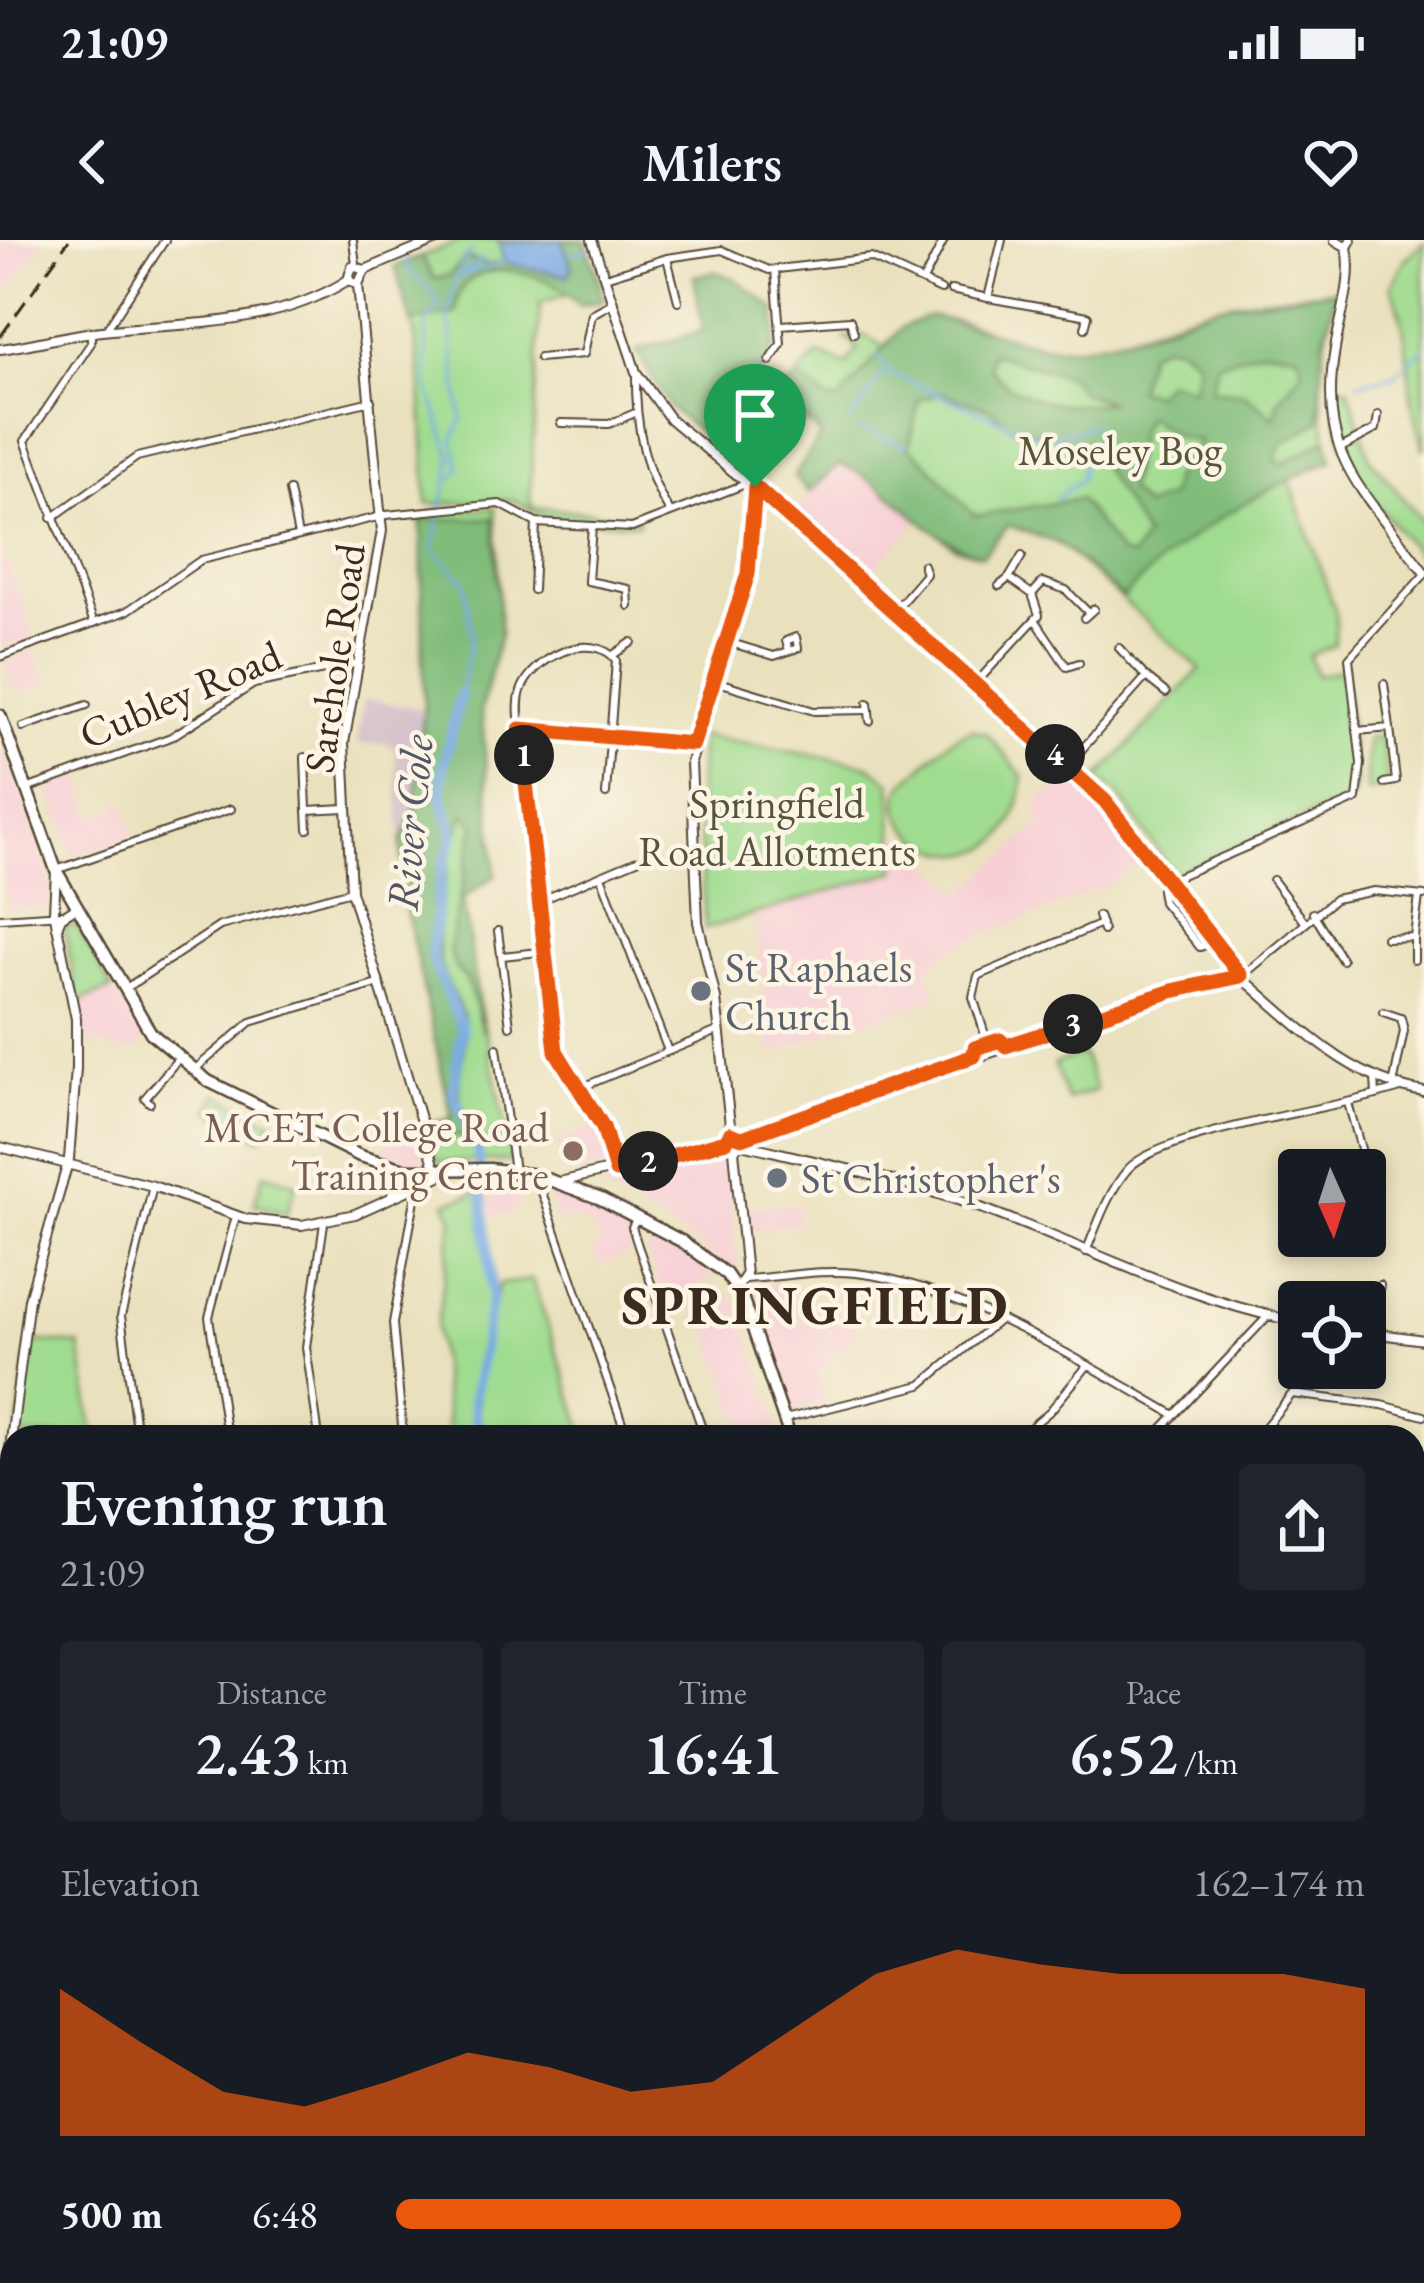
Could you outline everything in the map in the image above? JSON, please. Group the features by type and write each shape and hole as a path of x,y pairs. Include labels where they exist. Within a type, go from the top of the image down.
{"highway":[{"path":"0,715 56,870 64,909 151,1033 194,1070 305,1131 408,1170 486,1168 559,1181 638,1216 706,1257 741,1284 786,1425"}],"street":[{"path":"106,330 165,240"},
{"path":"348,280 358,285 366,278 352,240"},
{"path":"348,280 347,271 436,240"},
{"path":"592,240 636,372 670,419 752,485 1068,765 1156,871 1170,880 1241,976 1319,1045 1375,1078 1424,1092"},
{"path":"923,281 944,240"},
{"path":"988,298 1002,240"},
{"path":"1219,941 1200,947 1194,942 1162,902 1161,890 1170,880 1358,799 1351,653 1424,574 1337,450 1328,406 1351,242 1337,240"},
{"path":"605,278 667,258 722,250 775,270 872,258 941,290"},
{"path":"667,258 678,301"},
{"path":"770,361 781,344 775,270"},
{"path":"0,349 106,330 230,323 304,302 348,280"},
{"name":"Sarehole Road","path":"358,285 382,518 344,743 351,891 436,1171"},
{"path":"951,290 1088,316 1085,328"},
{"path":"539,358 584,354 592,314 614,302"},
{"path":"781,325 850,320 854,333"},
{"path":"91,332 91,343 25,441 94,622"},
{"path":"636,372 635,413 652,478 670,512"},
{"path":"52,518 137,457 371,401"},
{"path":"561,423 609,424 635,413"},
{"path":"1337,450 1376,429 1378,416"},
{"path":"0,657 127,611 201,560 298,536 382,518 500,504 536,524 632,528 752,485"},
{"path":"728,1137 720,1030 698,922 690,794 693,744 751,558 752,485"},
{"path":"289,490 298,536"},
{"path":"533,590 536,524"},
{"path":"592,526 588,581 628,589 629,606"},
{"path":"999,586 1022,556"},
{"path":"895,610 925,569 938,576"},
{"path":"976,683 1036,621 1038,608 1032,594 1009,578"},
{"path":"1032,594 1043,582 1054,584 1089,614"},
{"path":"1036,621 1067,667 1079,662"},
{"path":"616,1171 603,1127 556,1051 520,694 540,664 580,649 613,656 632,642"},
{"path":"728,642 774,656 789,650"},
{"path":"1119,648 1166,693"},
{"path":"606,794 617,670 613,656"},
{"name":"Cubley Road","path":"27,788 171,737 254,684 358,663"},
{"path":"1068,765 1146,676"},
{"path":"714,681 814,711 868,706 870,721"},
{"path":"1384,684 1396,781 1384,782"},
{"path":"22,727 87,705"},
{"path":"1357,731 1390,728"},
{"path":"520,729 693,744"},
{"path":"304,757 308,829"},
{"path":"307,810 346,808"},
{"path":"13,1425 29,1299 67,1166 76,1019 57,928 64,909 56,870 231,809"},
{"path":"542,900 638,860"},
{"path":"601,876 668,1051"},
{"path":"1273,880 1304,921"},
{"path":"123,990 220,926 351,891"},
{"path":"739,1144 974,1056 1172,991 1241,976 1312,913 1360,892 1422,896 1414,960"},
{"path":"0,918 64,909"},
{"path":"1312,913 1340,956 1344,943"},
{"path":"988,1044 973,997 978,976 1100,924"},
{"path":"498,932 510,1026"},
{"path":"1386,938 1414,937"},
{"path":"502,956 549,951"},
{"path":"194,1070 251,1022 377,984"},
{"path":"495,992 507,990"},
{"path":"1383,1012 1404,1023 1397,1087"},
{"path":"580,1088 720,1030"},
{"path":"974,1056 973,1050 988,1044 1003,1040 1006,1046"},
{"path":"497,1048 514,1171"},
{"path":"150,1103 145,1098 179,1058"},
{"path":"1375,1078 1376,1095"},
{"path":"1086,1252 1118,1184 1143,1156 1397,1087"},
{"path":"1348,1103 1361,1149"},
{"path":"559,1181 616,1171 728,1137 739,1144 949,1197 1182,1292 1278,1318"},
{"path":"739,1144 741,1284 867,1275 999,1320 1173,1414"},
{"path":"0,1147 153,1186 265,1223 324,1223 382,1203 454,1169"},
{"path":"382,1203 400,1190 408,1170"},
{"path":"536,1175 623,1425"},
{"path":"135,1425 121,1316 153,1186"},
{"path":"403,1425 393,1323 410,1205 417,1188"},
{"path":"398,1196 410,1205"},
{"path":"225,1425 209,1317 236,1216"},
{"path":"638,1216 632,1227 701,1425"},
{"path":"317,1425 306,1347 324,1223"},
{"path":"1164,1425 1268,1316"},
{"path":"784,1419 921,1385 999,1320"},
{"path":"1386,1334 1424,1340"},
{"path":"1033,1425 1088,1365"},
{"path":"1268,1425 1297,1394 1424,1417"}],"shaded area":[{"path":"0,240 44,240 0,303"},
{"path":"844,455 920,519 866,577 795,510"},
{"path":"0,545 35,636 0,649"},
{"path":"33,650 47,683 16,695 4,662"},
{"path":"364,699 424,709 415,812 401,841 395,749 386,743 357,744"},
{"path":"0,740 50,875 50,906 9,911 0,863"},
{"path":"80,772 95,818 123,801 135,836 73,858 48,784"},
{"path":"1063,779 1086,786 1104,801 1144,856 1114,883 951,949 927,969 937,997 771,1053 754,916 895,871 894,833 962,893 1044,822 1034,808"},
{"path":"112,989 146,1039 133,1052 82,1042 78,1002"},
{"path":"395,1121 412,1123 425,1161 380,1157"},
{"name":"MCET College Road Training Centre","path":"597,1127 609,1167 564,1176 556,1142"},
{"path":"718,1147 726,1154 739,1275 665,1223 603,1189 602,1182 615,1174"},
{"path":"489,1177 530,1180 535,1195 517,1201 510,1215 490,1216"},
{"path":"545,1184 624,1215 635,1252 598,1266 593,1250 601,1246 593,1226 567,1217 556,1220"},
{"path":"799,1203 799,1224 747,1231 745,1207"},
{"path":"657,1235 713,1276 665,1300 646,1251"},
{"path":"787,1281 798,1321 853,1317 856,1338 850,1339 851,1348 831,1353 833,1365 817,1369 826,1403 791,1412 753,1285"},
{"path":"730,1294 779,1425 741,1425 703,1314"}],"green space":[{"path":"463,240 585,240 601,283 540,303 530,501 532,507 636,517 639,524 545,518 514,500 427,504 417,353 395,267"},
{"path":"562,240 585,240 604,300 579,305 547,281 506,271 486,273 470,280 459,293 456,313 411,322 395,267 422,257 434,279 450,275 466,257 485,265 504,262 559,275 572,267"},
{"path":"1424,243 1424,450 1413,409 1403,326 1391,286 1405,259"},
{"path":"716,272 735,279 776,310 776,344 720,450 670,408 636,351 703,331 694,276"},
{"name":"Moseley Bog","path":"1337,290 1321,375 1332,460 1289,479 1336,613 1335,645 1309,655 1317,676 1343,669 1356,783 1353,797 1174,874 1117,792 1098,778 1200,669 1058,543 1008,525 982,555 954,547 776,398 819,354 847,365 858,348 845,338 863,335 884,346 923,321 961,322 1023,342 1068,347 1112,340 1217,306"},
{"name":"Moseley Bog","path":"1337,290 1324,339 1319,421 1283,443 1275,460 1282,464 1326,439 1332,460 1220,518 1169,555 1123,598 1058,543 1008,525 982,555 944,538 878,485 840,464 809,492 794,477 820,435 817,426 776,398 798,376 829,401 839,401 901,328 930,316 1045,346 1079,347 1146,332 1215,306","holes":["1162,345 1179,346 1197,361 1193,389 1168,381 1155,393 1137,390 1148,352","1263,349 1297,353 1303,369 1278,401 1275,418 1245,394 1211,390 1217,363","991,353 1070,377 1082,393 1108,402 1076,405 1043,400 1012,388 989,366","941,393 990,409 1011,427 1058,436 1078,458 1083,448 1096,457 1145,537 1132,557 1120,554 1079,499 976,516 909,447 919,400","1147,416 1175,436 1199,441 1172,479 1171,495 1145,507 1128,491 1139,430"]},
{"path":"1334,384 1348,387 1370,458 1424,524 1424,563 1374,501 1350,461 1336,413"},
{"path":"495,508 500,633 481,710 496,875 463,898 512,1161 437,1162 423,1127 452,1118 406,909 401,841 415,812 424,709 421,518 438,510"},
{"path":"494,518 500,633 481,710 496,875 463,898 483,1032 467,980 456,969 449,950 475,825 465,814 448,869 438,936 442,970 464,1022 459,1088 471,1120 465,1136 428,1139 423,1126 452,1118 406,909 401,841 415,812 424,709 421,520"},
{"path":"973,729 987,734 1023,776 1015,816 999,840 977,852 954,853 932,846 913,832 901,815 898,797 907,781 939,750"},
{"name":"Springfield Road Allotments","path":"701,736 869,765 891,782 896,871 705,929 698,796"},
{"path":"1382,736 1388,781 1385,788 1366,791 1367,739"},
{"path":"76,925 112,989 78,1002 64,928"},
{"path":"1083,1054 1096,1090 1067,1100 1054,1064"},
{"path":"218,1094 272,1122 261,1139 209,1110"},
{"path":"264,1173 297,1184 286,1214 254,1204"},
{"path":"482,1191 492,1296 473,1401 477,1425 448,1425 436,1331 453,1218 446,1203"},
{"path":"532,1280 582,1425 482,1425 478,1380 499,1284"},
{"path":"29,1341 80,1345 92,1425 18,1425"}],"water":[{"path":"562,240 572,267 568,276 504,263 499,242"}],"waterway":[{"path":"459,268 472,250"},
{"path":"569,253 587,251"},
{"name":"River Cole","path":"405,259 440,305 426,323 427,383 452,459 433,549 465,582 471,638 460,695"},
{"path":"456,276 484,259"},
{"path":"452,480 460,468 453,439 462,421 448,312 456,277 504,262"},
{"path":"1357,383 1393,376 1424,348"},
{"path":"877,356 892,374 1032,434 1053,437 1094,424"},
{"path":"852,419 885,371"},
{"path":"858,428 906,446"},
{"path":"1056,438 1083,453 1081,479 1057,498"},
{"name":"River Cole","path":"460,695 442,773 442,798 454,833 441,874 431,957 462,1028 453,1093 477,1146 483,1201 492,1296 473,1401 477,1425"}],"railway":[{"path":"0,337 69,240"}],"place":[{"name":"St Raphaels Church","path":"701,991"},
{"name":"MCET College Road Training Centre","path":"573,1151"},
{"name":"St Christopher's","path":"777,1178"}],"district":[{"name":"SPRINGFIELD","path":"816,1305"}],"route":[{"path":"755,487 1105,801 1219,941 1241,976 1172,991 1006,1046 1000,1040 975,1048 974,1056 742,1138 730,1134 726,1141 616,1171 603,1127 556,1051 549,951 520,729 693,744 748,574 755,487"}]}
